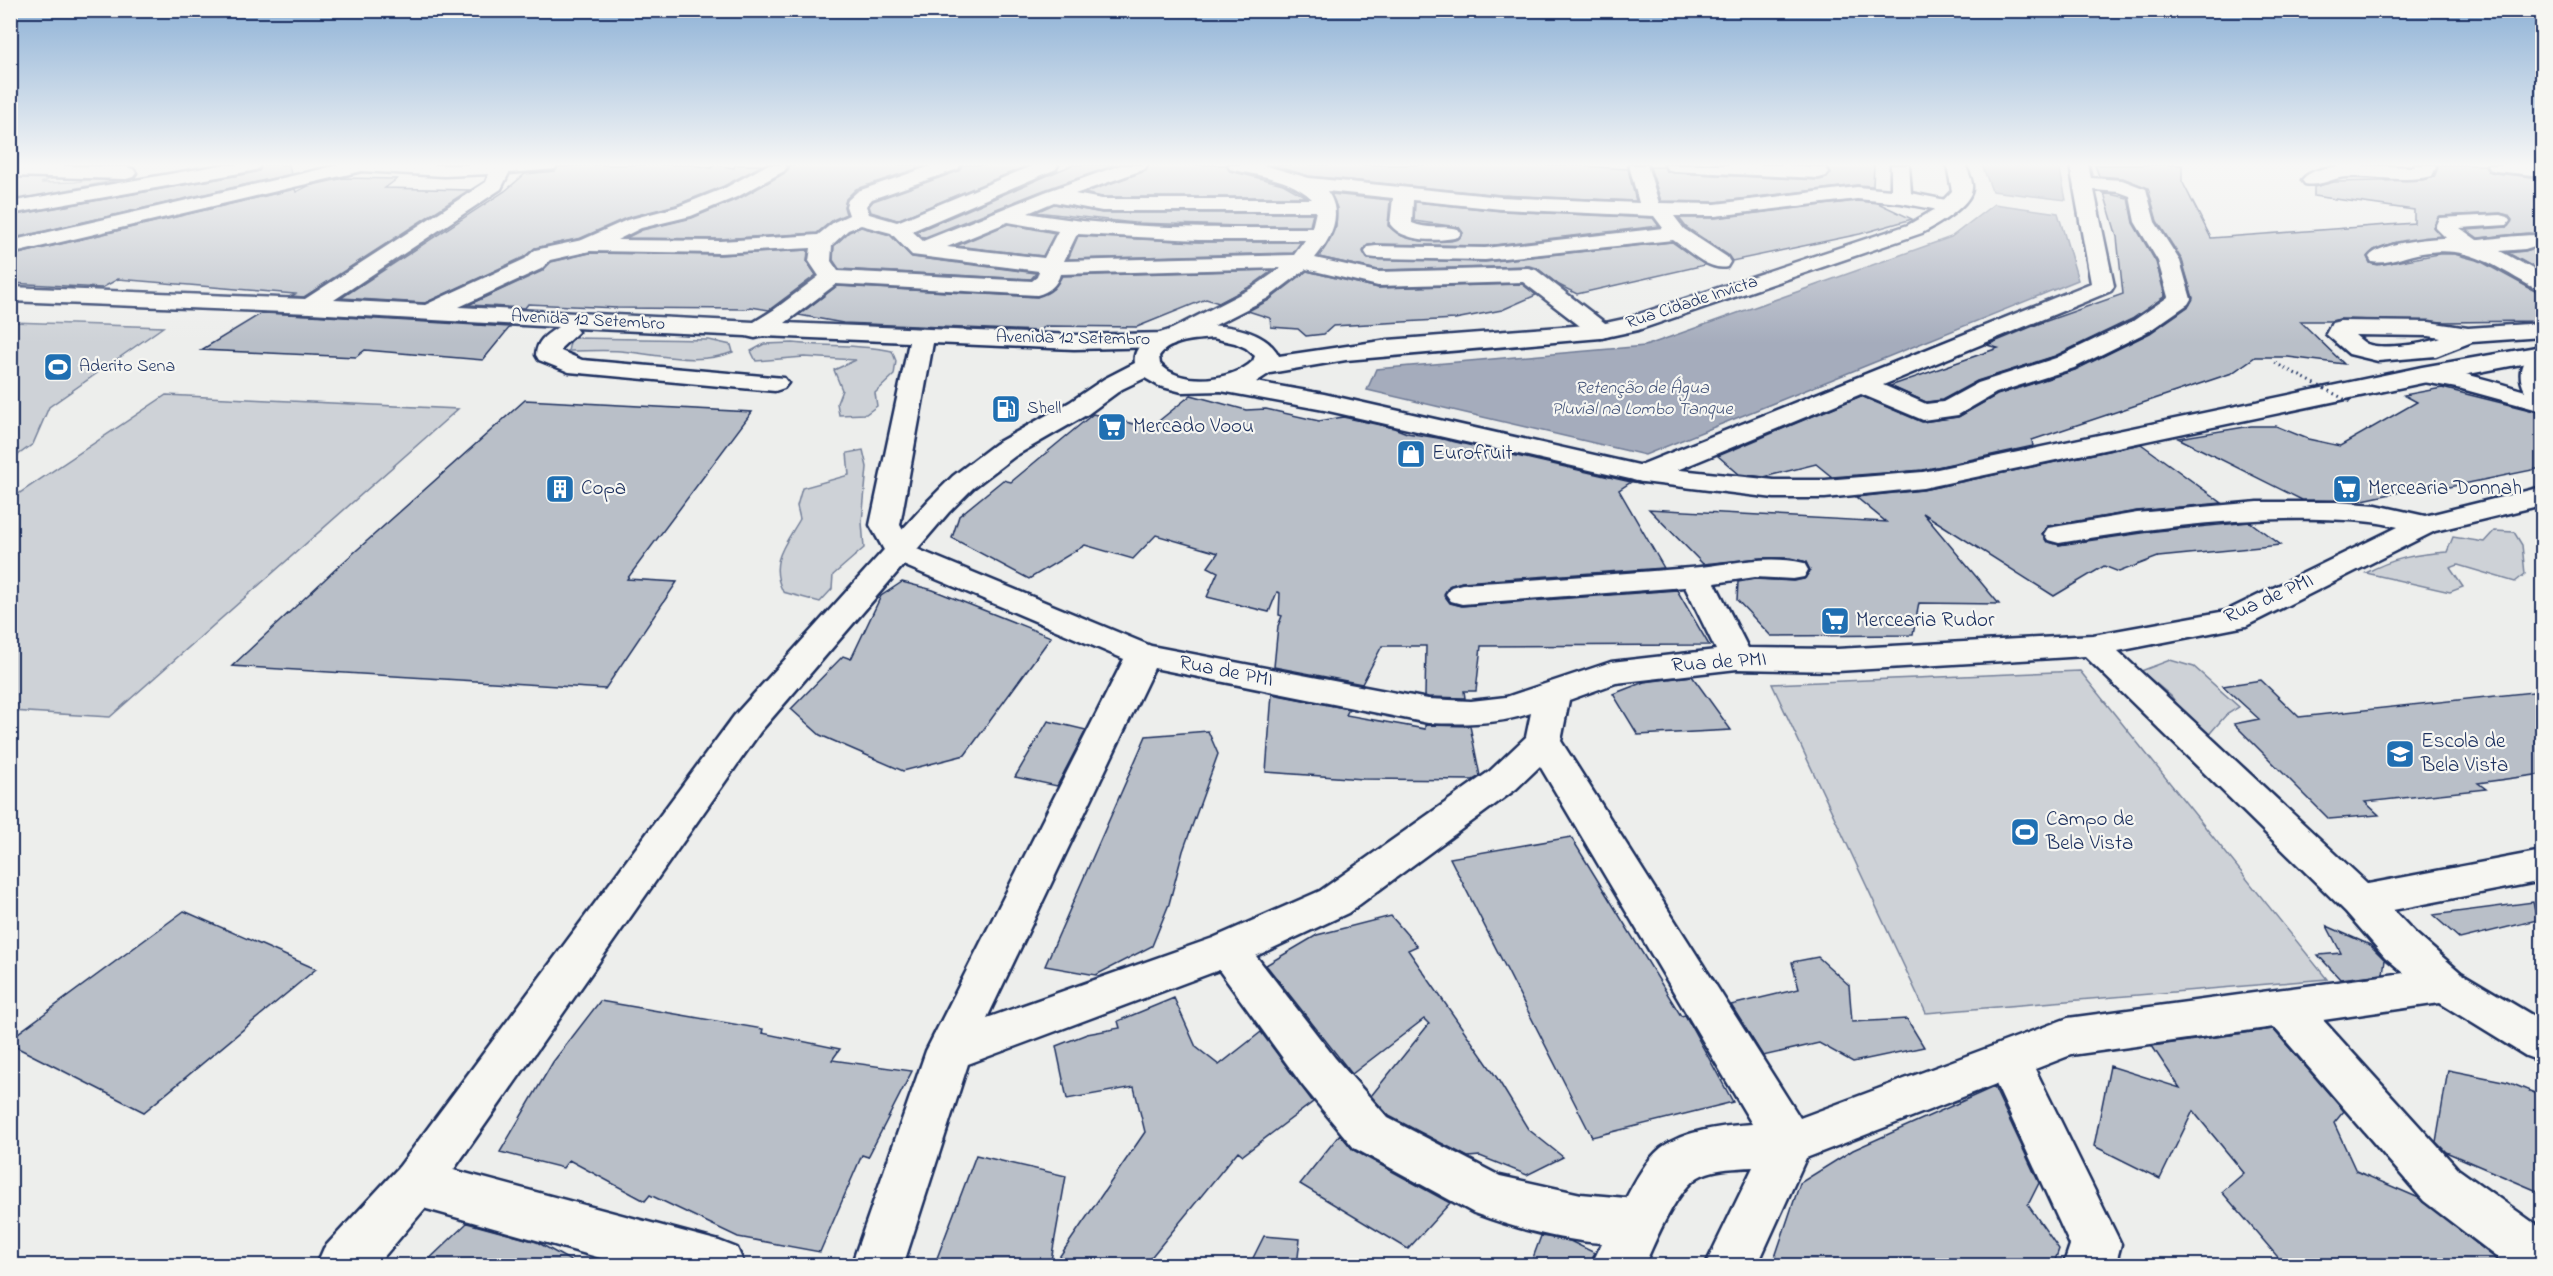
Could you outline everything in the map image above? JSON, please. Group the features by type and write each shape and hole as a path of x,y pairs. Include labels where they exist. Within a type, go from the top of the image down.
{"street":[{"path":"10,248 109,225"},
{"path":"310,306 434,225"},
{"path":"429,313 533,264 543,255 589,245 633,225"},
{"path":"831,277 820,261 822,243 844,225"},
{"path":"883,225 898,229 920,250 1069,268 1302,261 1378,279 1528,275"},
{"path":"898,229 909,225"},
{"path":"920,250 983,225"},
{"path":"1057,225 1198,234 1320,234"},
{"path":"1183,384 1162,377 1148,363 1148,353 1155,346 1287,278 1302,261 1324,225"},
{"path":"1400,225 1412,231 1489,235"},
{"path":"1669,225 1719,262"},
{"name":"Rua Cidade Invicta","path":"1222,384 1254,355 1317,356 1373,348 1601,331 1630,325 1923,225"},
{"path":"1643,474 2103,286 2091,225"},
{"path":"1861,385 1923,412 1949,409 1987,388 2065,363 2141,326 2180,299 2169,261 2147,225"},
{"path":"2445,225 2445,227 2472,248 2542,283"},
{"path":"753,334 831,277 1026,289 1043,285 1070,227"},
{"path":"1376,252 1503,252 1677,233"},
{"path":"2380,257 2407,248 2434,245 2472,248 2525,243 2534,240"},
{"path":"589,245 720,247 824,241"},
{"path":"1503,252 1528,275 1601,331"},
{"path":"1264,291 1240,315 1239,327 1254,355 1324,402"},
{"name":"Avenida 12 Setembro","path":"10,294 310,306 753,334 921,341 1092,342 1172,337 1213,331 1254,355"},
{"name":"Avenida 12 Setembro","path":"10,312 566,332 753,334"},
{"path":"2468,335 2542,330"},
{"path":"566,332 549,345 548,355 578,367 775,383"},
{"path":"900,553 885,525 921,341"},
{"name":"Avenida 12 Setembro","path":"921,341 1148,363"},
{"path":"1079,408 1132,393 1183,384 1222,384 1324,402 1643,474 1774,489 1825,489 1923,480 2422,375 2542,353"},
{"path":"2542,353 2533,363 2531,375 2542,396"},
{"path":"342,1266 416,1183 747,724 939,506 963,482 1005,450 1079,408 1148,363"},
{"path":"2422,375 2464,382 2542,403"},
{"name":"Rua de PMI","path":"900,553 1143,655 1428,711 1471,713 1510,708 1611,673 1737,658 1837,660 2093,645 2235,619 2426,525 2534,502"},
{"path":"2059,534 2122,523 2280,511 2377,514 2426,525"},
{"path":"1462,594 1696,577 1755,568 1793,570"},
{"path":"1696,577 1737,658"},
{"path":"2093,645 2360,901 2400,945 2446,985 2542,1043"},
{"path":"877,1266 949,1051 1143,655"},
{"path":"949,1051 1228,950 1334,902 1503,780 1543,741 1553,692"},
{"path":"1543,741 1789,1143"},
{"path":"2360,901 2542,866"},
{"path":"1228,950 1318,1072 1371,1133 1492,1197 1581,1218 1639,1222"},
{"path":"1617,1266 1660,1186 1678,1162 1702,1152 1789,1143 2068,1037 2446,985"},
{"path":"2284,1007 2441,1185 2542,1259"},
{"path":"2007,1059 2096,1244 2089,1266"},
{"path":"1731,1266 1789,1143"},
{"path":"416,1183 719,1266"}],"path":[{"path":"2275,363 2350,402"}],"shaded area":[{"name":"Aderito Sena","path":"11,322 163,327 49,407 33,444 11,460"},
{"path":"574,338 709,340 731,345 733,352 692,359 620,351 568,351 570,342"},
{"path":"793,343 868,347 892,351 896,361 894,375 875,393 877,406 866,414 839,415 837,403 842,390 834,370 856,360 804,357 756,361 751,351 764,344"},
{"path":"166,395 458,409 110,717 11,711 11,499"},
{"path":"863,450 867,467 862,522 864,548 833,575 832,589 820,602 783,592 777,572 778,563 784,546 800,519 797,506 802,488 849,475 847,453"},
{"path":"2494,531 2514,532 2522,545 2525,574 2515,582 2458,565 2450,568 2463,587 2450,592 2366,573 2405,558 2447,552 2453,537 2484,542"},
{"path":"2170,660 2194,667 2239,707 2226,715 2204,740 2171,696 2141,671"},
{"name":"Campo de Bela Vista","path":"2080,671 2327,979 1926,1013 1772,684"}],"water":[{"name":"Retenção de Água Pluvial na Lombo Tanque","path":"1967,225 2061,225 2078,280 1645,455 1367,390 1376,369 1645,346 1951,237"}],"building":[{"path":"10,225 72,225 10,239"},
{"path":"144,225 416,225 304,297 291,296 295,294 118,279 102,288 10,283 10,256"},
{"path":"454,225 611,225 581,238 535,248 524,257 425,303 341,298"},
{"path":"665,225 827,225 817,233 720,239 626,238 642,230"},
{"path":"933,225 957,225 923,238 916,232"},
{"path":"1007,225 1055,233 1043,256 956,246"},
{"path":"1189,225 1310,225 1310,226"},
{"path":"1388,225 1402,236 1421,241 1451,241 1458,239 1463,233 1458,227 1440,225 1658,225 1659,226 1485,246 1376,244 1368,245 1363,251 1368,259 1485,262 1672,242 1705,265 1577,294 1559,285 1537,268 1529,266 1378,270 1319,257 1336,226"},
{"path":"1684,225 1893,225 1860,234 1732,261 1728,255"},
{"path":"2113,225 2134,225 2156,262 2165,296 2132,319 2055,356 1977,381 1942,400 1926,402 1890,386 1998,348 1987,345 2123,294 2117,237"},
{"path":"2159,225 2204,225 2211,238 2393,225 2434,225 2433,227 2441,236 2393,243 2374,250 2367,257 2370,263 2378,265 2439,254 2454,254 2480,261 2533,290 2542,292 2542,321 2444,322 2340,319 2300,321 2344,364 2288,357 2255,357 2232,373 2032,440 2033,446 1923,470 1832,477 1816,464 1764,477 1739,474 1718,456 1861,396 1922,422 1958,417 1997,395 2075,370 2150,333 2189,306 2193,298 2182,260"},
{"path":"2509,225 2542,225 2542,234 2528,233 2478,238 2467,230 2507,227"},
{"path":"861,227 890,235 912,257 1036,273 1031,279 839,269 833,260 834,246 849,232"},
{"path":"1078,236 1198,242 1301,242 1293,253 1068,259"},
{"path":"2542,246 2542,272 2508,253 2525,251"},
{"path":"808,250 807,262 816,275 769,310 751,307 745,309 617,308 528,304 525,308 468,305 542,271 551,262 590,253 720,255"},
{"path":"1273,270 1251,286 1219,303 1206,299 1137,327 1045,326 1040,331 843,323 799,315 837,286 1037,297 1053,289 1062,276"},
{"path":"1307,271 1378,288 1522,284 1536,295 1502,310 1455,319 1333,326 1324,334 1306,336 1298,329 1271,327 1270,318 1248,311 1269,300"},
{"path":"262,313 510,327 483,360 365,350 356,357 201,350"},
{"path":"2442,388 2538,412 2542,416 2542,468 2444,488 2438,484 2358,501 2302,500 2178,438 2251,426 2276,426 2308,439 2340,446 2417,402 2404,395"},
{"path":"1191,395 1246,410 1266,409 1319,421 1343,417 1631,482 1619,490 1664,568 1462,582 1449,586 1444,595 1450,603 1462,606 1677,590 1709,645 1481,646 1476,691 1464,691 1465,698 1428,697 1425,696 1426,646 1382,646 1362,684 1274,667 1278,626 1282,616 1279,615 1280,593 1277,592 1269,612 1207,597 1218,572 1208,567 1218,553 1156,535 1133,559 1085,545 1029,579 952,538 959,516 1003,480 1011,482 1093,414 1150,428"},
{"name":"Copa","path":"525,400 752,412 627,579 677,582 605,689 232,666 339,566"},
{"path":"2141,444 2222,503 2137,511 2048,526 2042,533 2046,541 2059,545 2156,531 2250,522 2281,545 2158,557 2119,572 2104,566 2054,596 1923,513 1999,604 1919,603 1913,635 1771,636 1737,600 1738,582 1755,579 1793,581 1804,579 1810,571 1806,562 1790,558 1761,558 1703,564 1649,509 1886,522 1856,497 1923,490"},
{"path":"902,582 933,590 1051,637 965,755 903,771 820,735 791,709 843,656 851,659 881,596"},
{"path":"1692,676 1731,730 1638,735 1613,694 1644,682"},
{"path":"2261,680 2299,717 2542,691 2542,774 2478,783 2486,789 2365,802 2379,815 2329,819 2234,724 2259,719 2223,686"},
{"path":"1272,694 1349,709 1346,715 1425,729 1425,725 1470,726 1480,776 1473,780 1363,779 1266,772"},
{"path":"1048,721 1086,730 1057,786 1015,777"},
{"path":"1208,731 1218,754 1183,851 1169,904 1152,946 1096,975 1045,966 1146,736"},
{"path":"1571,837 1681,1016 1685,1015 1733,1102 1592,1137 1450,858"},
{"path":"2533,902 2537,920 2460,939 2433,915"},
{"path":"184,911 316,969 144,1112 10,1044 10,1039"},
{"path":"1391,916 1417,946 1408,950 1497,1078 1528,1129 1563,1157 1527,1175 1480,1156 1468,1157 1389,1116 1371,1096 1429,1024 1424,1019 1352,1074 1266,965 1317,935"},
{"path":"2327,926 2370,945 2385,960 2383,974 2340,979 2318,955 2341,953"},
{"path":"1818,957 1849,985 1852,1022 1907,1019 1924,1047 1853,1062 1819,1043 1763,1056 1731,1005 1799,989 1792,962"},
{"path":"1174,998 1196,1047 1219,1065 1261,1032 1313,1102 1243,1155 1238,1151 1144,1266 1053,1266 1145,1132 1134,1087 1067,1099 1056,1046 1087,1034 1120,1028 1118,1021"},
{"path":"600,1001 763,1029 762,1033 840,1049 832,1060 912,1071 868,1157 862,1155 820,1252 738,1237 650,1195 645,1201 569,1160 563,1168 500,1152 553,1062"},
{"path":"2273,1029 2344,1111 2334,1123 2356,1171 2419,1198 2505,1266 2290,1266 2282,1262 2222,1192 2244,1173 2193,1111 2160,1179 2094,1146 2110,1066 2180,1088 2152,1046"},
{"path":"2448,1070 2508,1082 2542,1096 2542,1193 2446,1152 2436,1142"},
{"path":"1994,1087 2039,1183 2028,1205 2059,1249 2053,1266 1772,1266 1800,1183 1853,1150"},
{"path":"1340,1134 1353,1150 1450,1203 1408,1249 1300,1184"},
{"path":"976,1155 1066,1176 1050,1266 934,1266"},
{"path":"467,1223 537,1242 580,1266 422,1266"},
{"path":"1264,1236 1300,1239 1297,1266 1249,1266"},
{"path":"1541,1236 1570,1241 1595,1253 1589,1266 1530,1266"}],"place":[{"name":"Aderito Sena","path":"58,367"},
{"name":"Shell","path":"1006,409"},
{"name":"Mercado Voou","path":"1112,427"},
{"name":"Eurofruit","path":"1411,454"},
{"name":"Copa","path":"560,489"},
{"name":"Mercearia Donnah","path":"2347,489"},
{"name":"Mercearia Rudor","path":"1835,621"},
{"name":"Escola de Bela Vista","path":"2400,754"},
{"name":"Campo de Bela Vista","path":"2025,832"}]}
